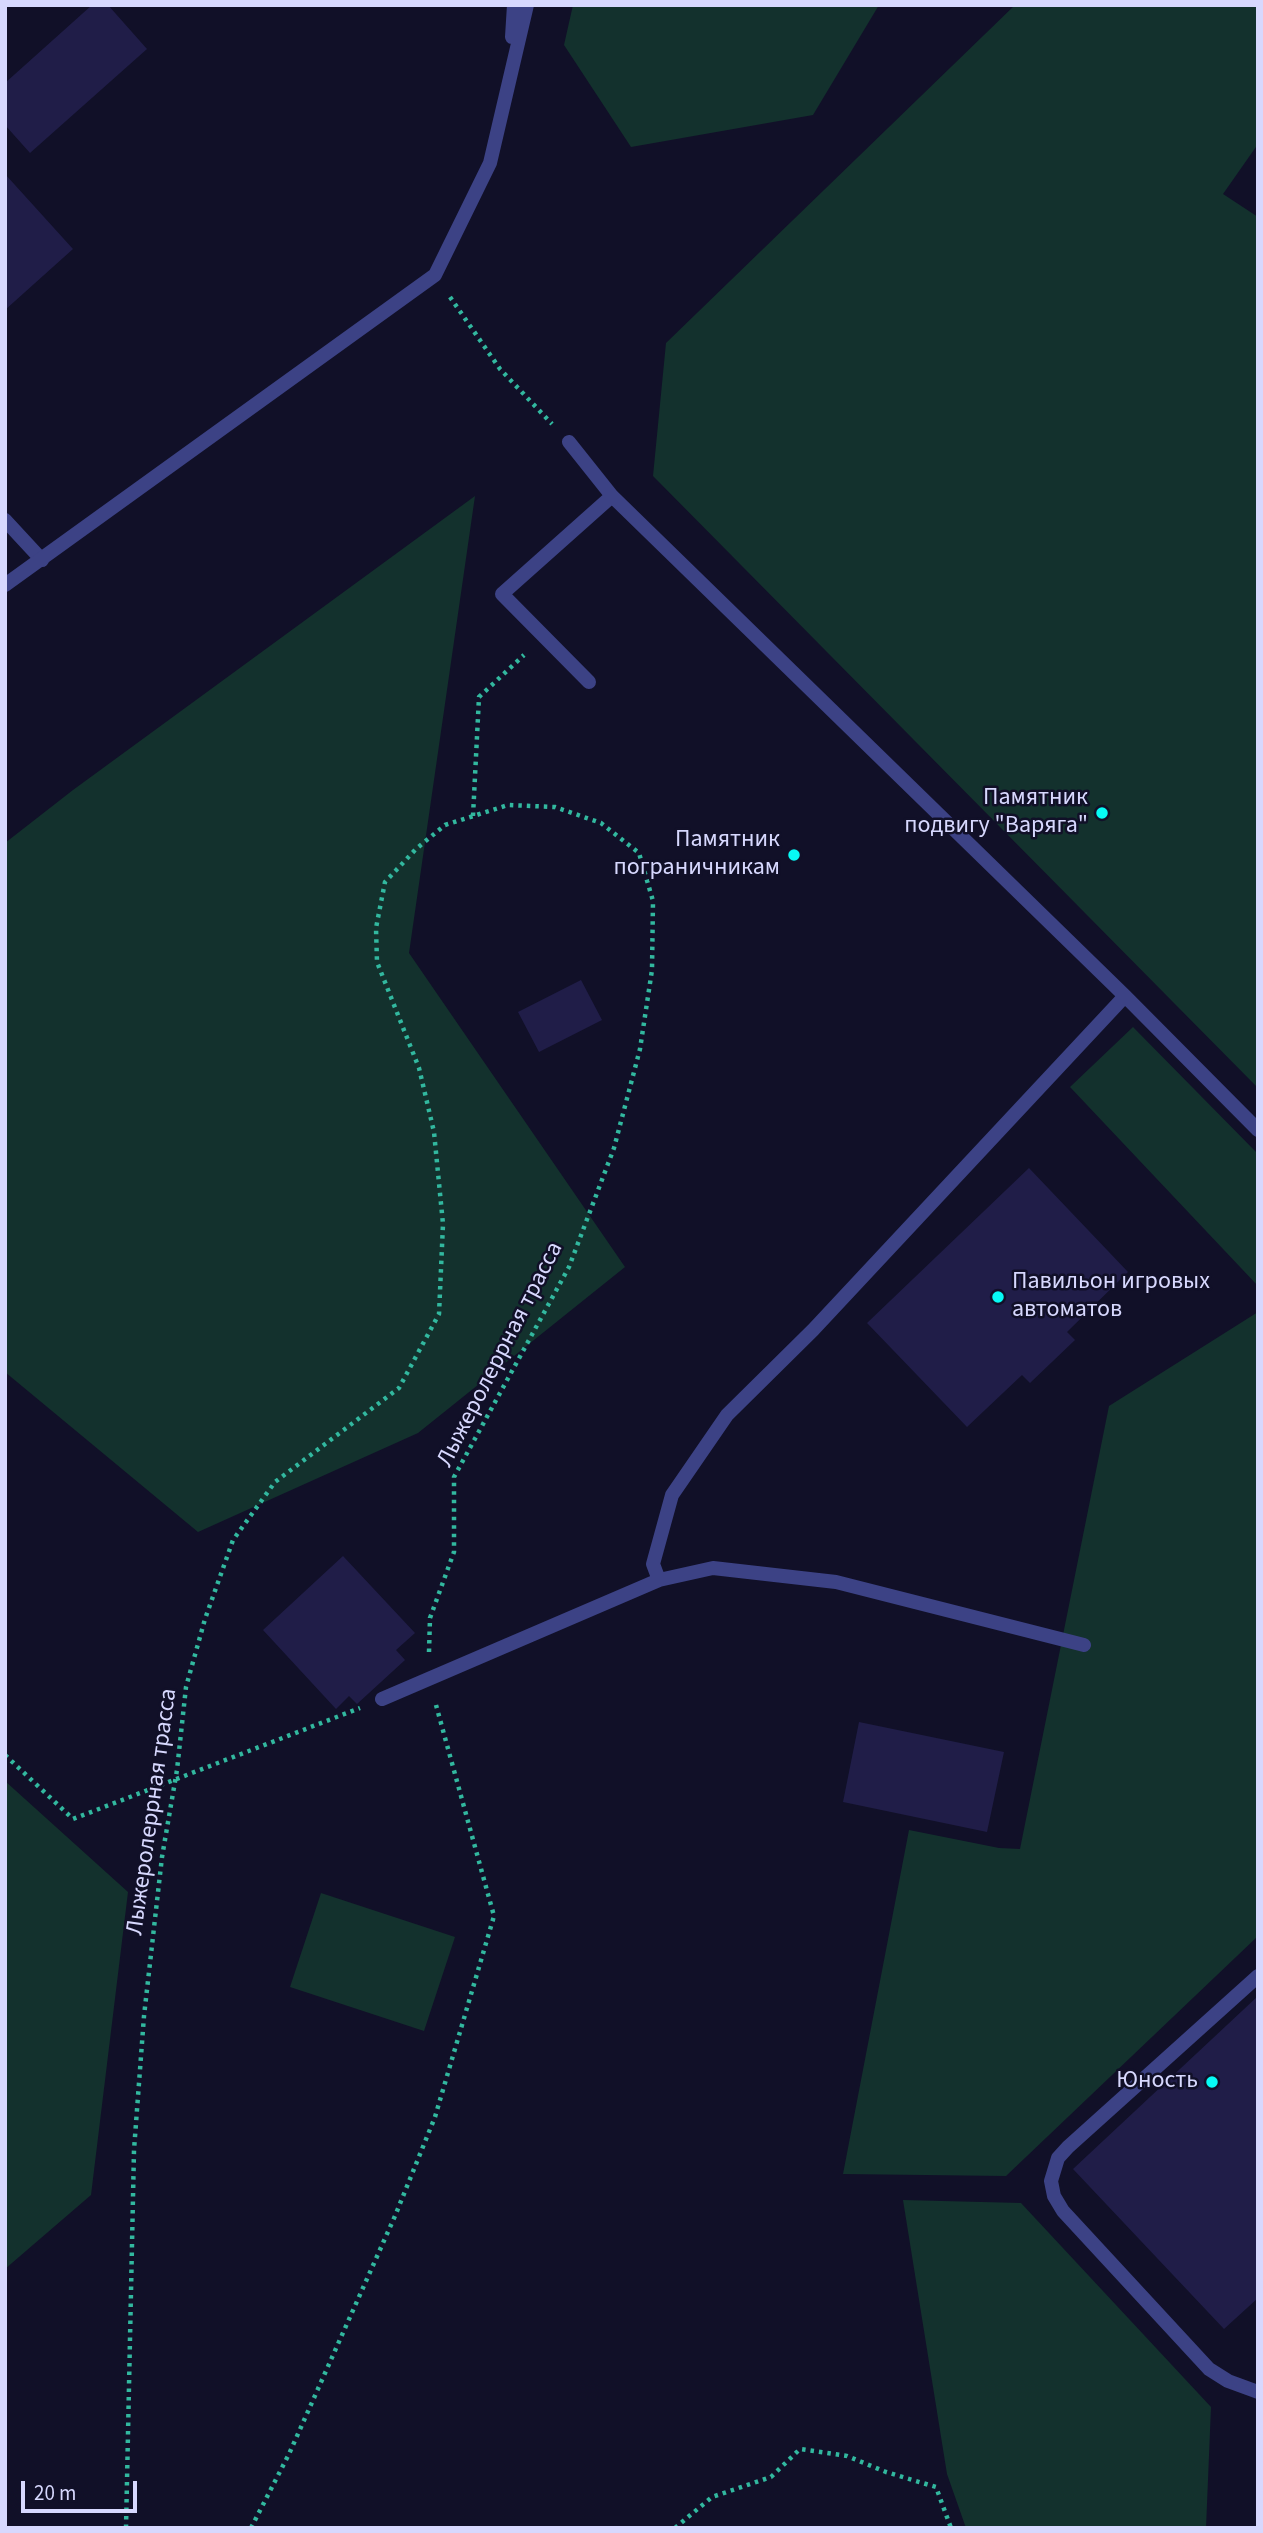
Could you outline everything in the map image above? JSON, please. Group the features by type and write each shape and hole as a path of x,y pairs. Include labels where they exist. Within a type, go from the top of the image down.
{"street":[{"path":"508,84 514,5"},
{"path":"5,585 42,561 435,275 490,163 527,5"},
{"path":"569,442 612,496 1125,996 1258,1130"},
{"path":"589,682 502,594 612,496"},
{"path":"5,520 42,561"},
{"path":"659,1580 653,1564 671,1495 727,1415 813,1330 1125,996"},
{"path":"382,1699 659,1580 713,1569 836,1582 1084,1645"},
{"path":"1258,1976 1068,2147 1058,2158 1051,2182 1054,2196 1063,2211 1209,2369 1228,2382 1258,2392"}],"path":[{"path":"435,275 500,369 569,442"},
{"path":"473,816 479,697 544,637"},
{"name":"Лыжеролеррная трасса","path":"126,2528 134,2150 162,1857 175,1780 186,1687 205,1619 233,1539 275,1482 399,1388 439,1314 443,1224 434,1132 419,1068 377,962 376,929 385,882 415,849 445,825 508,805 555,807 601,823 639,853 653,901 652,970 639,1049 614,1148 569,1267 454,1477 454,1552 429,1618 429,1679 494,1916 430,2130 395,2216 289,2454 251,2528"},
{"path":"5,1755 73,1819 382,1699"},
{"path":"675,2528 712,2497 771,2477 800,2449 847,2456 936,2487 951,2528"}],"green space":[{"path":"573,5 879,5 813,115 631,147 564,45"},
{"path":"1015,5 1258,5 1258,144 1223,194 1258,217 1258,1088 653,476 666,343"},
{"path":"475,496 409,953 625,1267 418,1433 198,1532 5,1372 5,843 73,790"},
{"path":"1133,1027 1258,1154 1258,1286 1070,1087"},
{"path":"1258,1312 1258,1936 1006,2176 843,2174 909,1830 999,1848 1020,1849 1109,1406"},
{"path":"5,1781 128,1892 91,2195 5,2269"},
{"path":"321,1893 455,1937 424,2031 290,1987"},
{"path":"903,2200 1021,2203 1211,2407 1206,2528 966,2528 947,2474"}],"building":[{"path":"92,5 108,5 147,49 30,153 5,125 5,83"},
{"path":"5,174 73,249 5,310"},
{"path":"581,980 602,1020 539,1052 518,1012"},
{"name":"Павильон игровых автоматов","path":"1029,1168 1128,1272 1067,1332 1075,1340 1030,1383 1022,1375 967,1427 867,1323"},
{"path":"343,1556 415,1633 396,1650 405,1660 357,1704 349,1696 336,1709 263,1630"},
{"path":"859,1722 1004,1752 987,1832 843,1802"},
{"name":"Юность","path":"1258,1996 1258,2298 1224,2329 1073,2169"}],"place":[{"name":"Памятник подвигу \"Варяга\"","path":"1102,813"},
{"name":"Памятник пограничникам","path":"794,855"},
{"name":"Павильон игровых автоматов","path":"998,1297"},
{"name":"Юность","path":"1212,2082"}]}
